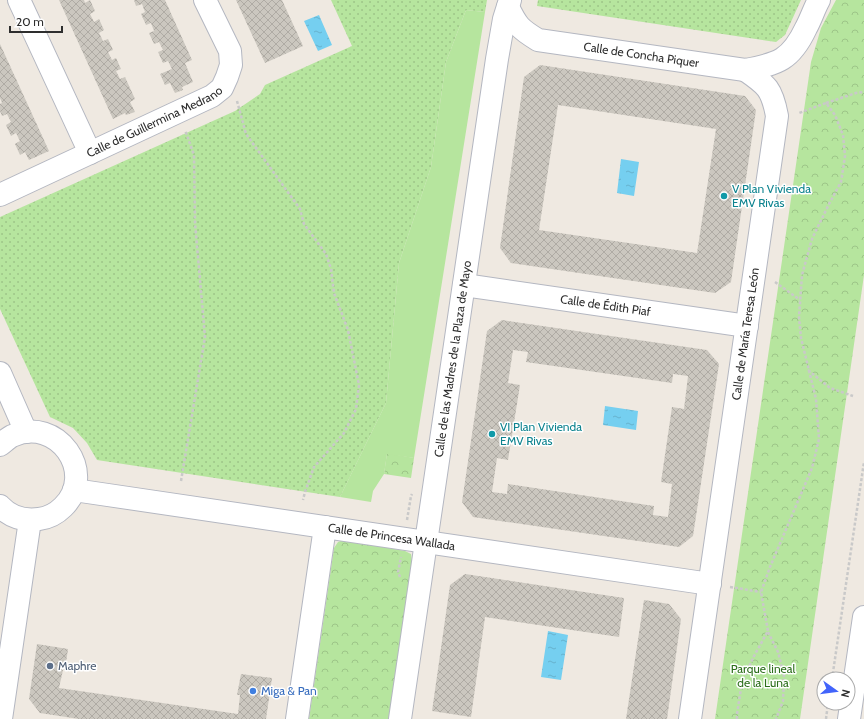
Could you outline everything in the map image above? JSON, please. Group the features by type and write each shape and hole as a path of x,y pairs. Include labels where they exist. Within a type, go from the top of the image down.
{"street":[{"path":"19,0 90,153"},
{"name":"Calle de Guillermina Medrano","path":"0,195 212,96 222,88 230,65 230,51 205,0"},
{"path":"745,70 765,66 782,60 792,51 806,30 819,0"},
{"name":"Calle de Concha Piquer","path":"509,4 516,23 523,31 538,40"},
{"name":"Calle de las Madres de la Plaza de Mayo","path":"400,719 458,316 464,285 497,59 504,19 509,4"},
{"name":"Calle de Concha Piquer","path":"497,59 507,50 520,44 538,40 745,70"},
{"name":"Calle de María Teresa León","path":"690,719 720,585 747,326 777,116 774,98 763,82 745,70"},
{"name":"Calle de Édith Piaf","path":"464,285 747,326"},
{"path":"0,373 26,432"},
{"path":"0,445 12,436 26,432 39,432 51,436 62,443 70,453 76,471 74,490 67,503 57,513 44,519 30,520 16,517 4,511 0,506"},
{"name":"Calle de Princesa Wallada","path":"74,490 720,585"},
{"path":"1,719 30,520"},
{"path":"297,719 325,527"},
{"path":"849,719 864,617"}],"path":[{"path":"799,113 856,93 864,92"},
{"path":"236,99 246,134 300,209 304,224 326,254 331,269 334,293 348,330 358,385 356,409 344,433 314,467 303,500"},
{"path":"776,719 784,701 784,676 778,652 768,631 761,592 812,468 819,439 816,399 801,338 799,317 802,275 812,239 841,182 845,156 843,135 835,114 826,103"},
{"path":"181,481 205,337 195,223 194,155 185,128"},
{"path":"775,282 800,300"},
{"path":"808,370 830,388 853,396"},
{"path":"833,671 864,462"},
{"path":"720,585 761,592"},
{"path":"737,719 742,682 768,631"}],"green space":[{"path":"331,0 487,0 485,12 466,10 446,62 431,167 399,263 386,403 340,497 97,460 87,443 73,428 50,417 0,309 0,217 235,111 260,94 265,85 352,46"},
{"path":"538,0 801,0 785,35 776,42 537,6"},
{"name":"Parque lineal de la Luna","path":"836,0 864,0 864,275 800,719 715,719 811,62 821,28"},
{"path":"466,10 485,12 414,458 387,454 384,474 373,491 371,502 340,497 386,403 399,263 431,167 446,62"},
{"path":"387,453 414,458 411,478 384,474"},
{"path":"344,540 405,551 411,554 412,561 389,719 309,719 334,548 338,542"}],"water":[{"path":"319,15 332,45 318,51 304,21"},
{"path":"621,159 639,162 634,196 617,193"},
{"path":"605,406 638,411 636,430 603,425"},
{"path":"548,631 568,635 561,680 541,677"}],"building":[{"path":"59,0 84,0 85,3 90,0 95,11 90,14 94,22 99,19 104,30 99,33 103,41 108,39 113,50 108,52 112,60 116,58 121,69 116,71 120,79 125,77 135,99 130,102 135,112 126,115 125,113 113,119"},
{"path":"134,0 165,0 192,60 185,63 193,82 182,87 183,90 175,93 170,83 165,85 160,74 172,69 168,61 163,63 158,52 163,50 159,42 154,44 149,33 154,31 151,23 146,25 141,14 145,12 142,4 136,6"},
{"path":"236,0 282,0 303,46 265,63"},
{"path":"0,44 49,151 29,160 25,152 20,155 15,144 20,141 16,133 11,136 6,125 11,122 7,114 2,116 0,111 0,104 2,103 0,98"},
{"name":"V Plan Vivienda EMV Rivas","path":"540,65 745,96 756,110 731,282 715,293 511,263 500,248 524,77","holes":["558,105 716,129 697,253 539,230"]},
{"name":"VI Plan Vivienda EMV Rivas","path":"502,320 707,350 719,364 693,536 679,547 473,517 462,502 487,331","holes":["513,350 528,352 526,362 672,383 673,374 688,376 684,409 672,407 661,482 672,484 668,517 653,515 654,506 508,484 507,494 492,492 497,458 508,460 520,385 508,383"]},
{"path":"465,574 624,598 619,637 485,617 471,717 432,711 450,585"},
{"path":"644,600 669,604 681,619 667,719 626,719"},
{"path":"37,644 68,649 65,670 63,670 59,688 238,714 240,695 237,695 241,674 272,678 266,719 79,719 40,713 29,699"}],"place":[{"name":"V Plan Vivienda EMV Rivas","path":"724,196"},
{"name":"VI Plan Vivienda EMV Rivas","path":"492,434"},
{"name":"Maphre","path":"50,666"},
{"name":"Miga & Pan","path":"253,691"}]}
